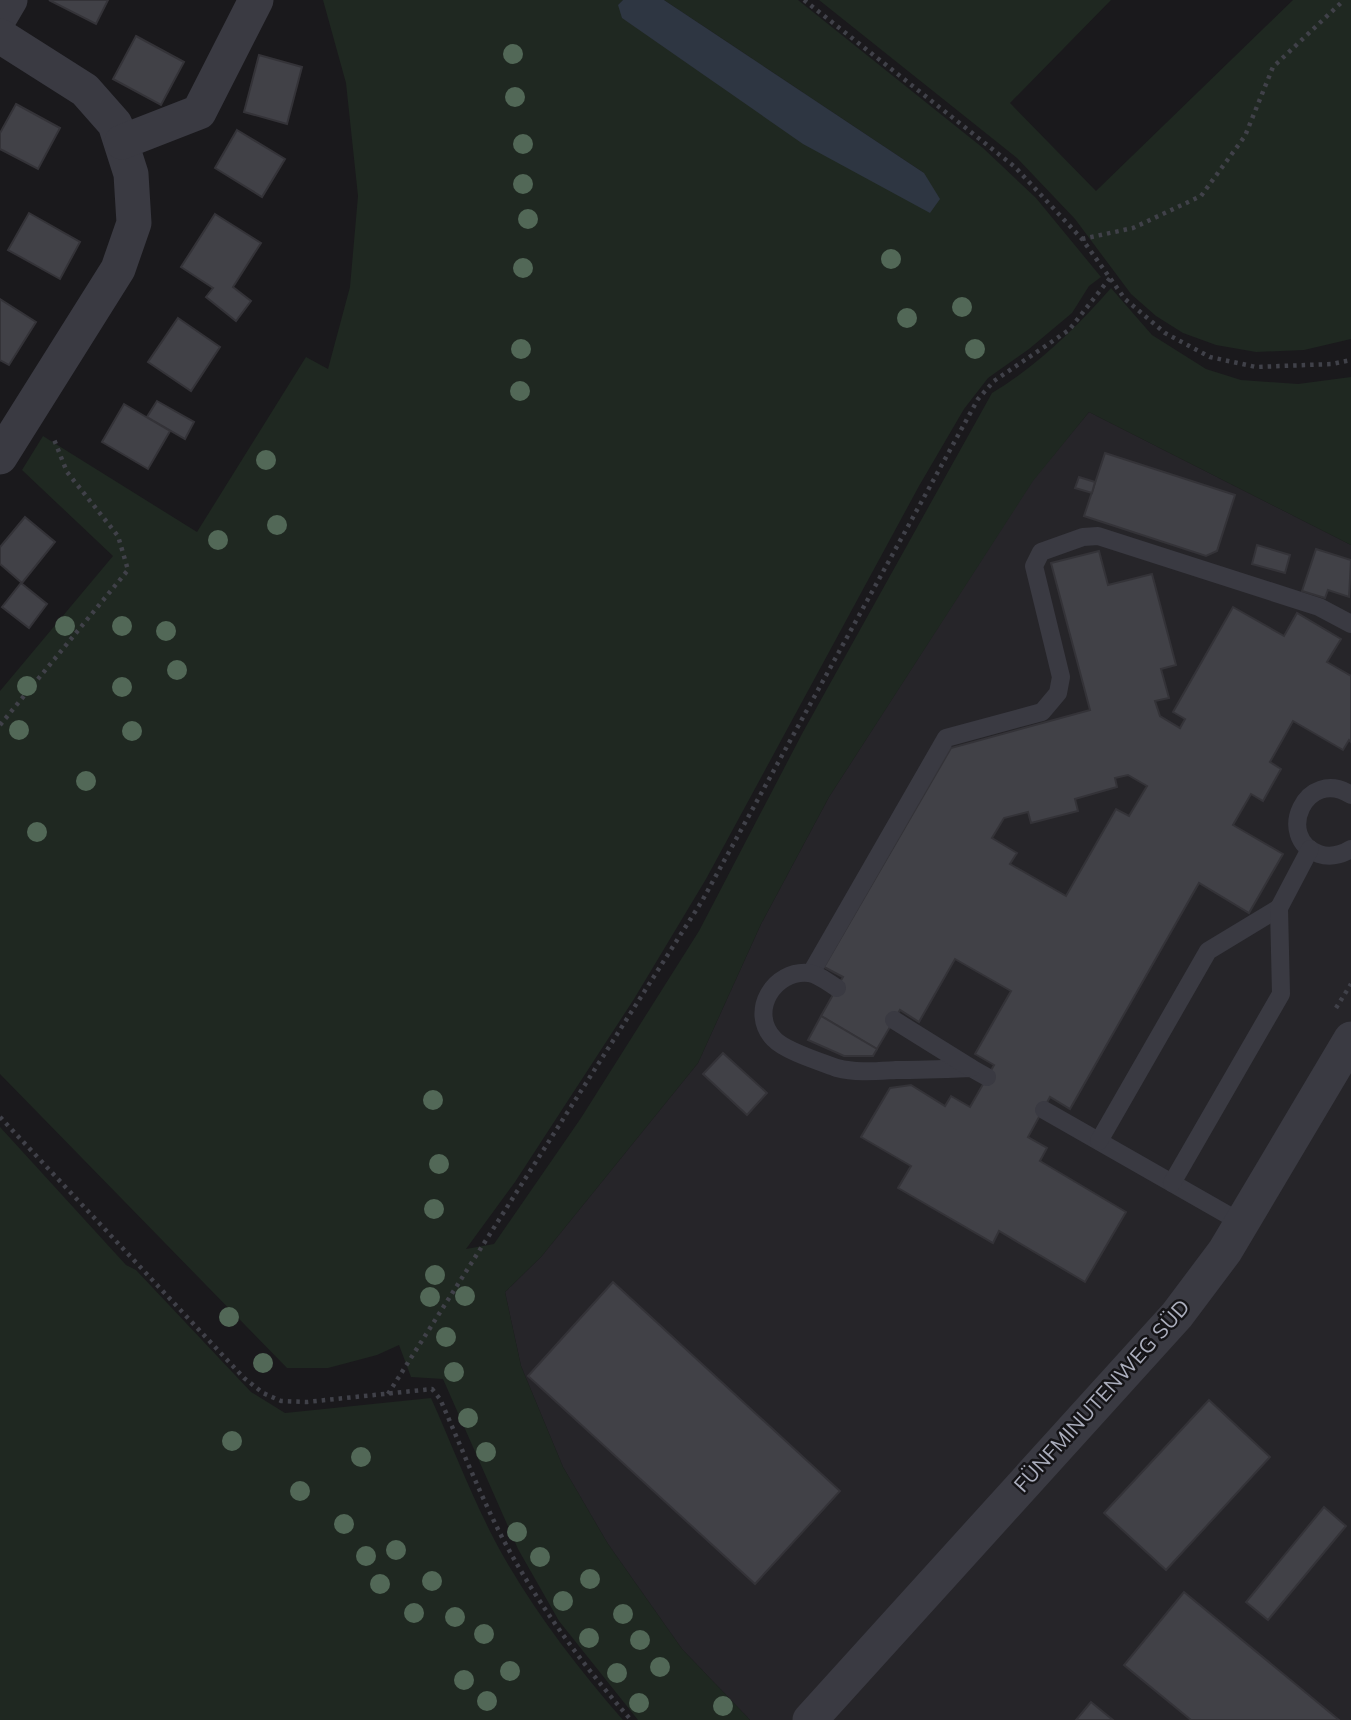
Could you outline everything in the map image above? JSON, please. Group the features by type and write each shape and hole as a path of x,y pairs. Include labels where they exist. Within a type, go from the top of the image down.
{"street":[{"path":"0,17 10,0"},
{"path":"122,142 199,112 256,0"},
{"path":"0,36 85,90 116,124 131,174 134,223 118,269 0,457"},
{"name":"FÜNFMINUTENWEG SÜD","path":"810,1720 1177,1315 1225,1251 1242,1223 1340,1029"}],"lane":[{"path":"811,973 946,738 1042,712 1058,694 1061,677 1034,566 1041,551 1083,537 1098,536 1319,607 1351,624"},
{"path":"1350,793 1326,788 1314,793 1304,801 1298,813 1297,826 1301,839 1310,849 1329,856 1351,849"},
{"path":"1172,1183 1281,994 1279,908 1310,849"},
{"path":"1099,1141 1208,951 1279,908"},
{"path":"837,988 811,973 785,977 774,985 763,1007 764,1018 774,1039 783,1046 839,1068 858,1071 979,1073 894,1020"},
{"path":"1044,1110 1242,1223"}],"path":[{"path":"804,0 1015,167 1082,239 1125,299 1165,333 1210,357 1256,367 1332,364 1351,360"},
{"path":"1082,239 1133,228 1201,196 1245,135 1273,67 1343,0"},
{"path":"388,1394 702,901 978,399 994,381 1069,330 1110,278"},
{"path":"0,725 128,570 118,536 67,472 37,398"},
{"path":"1340,1029 1351,984"},
{"path":"0,1117 244,1378 262,1393 281,1401 307,1402 432,1389 440,1399 503,1540 544,1608 600,1685 631,1720"}],"shaded area":[{"path":"323,0 623,0 618,5 924,173 664,0 798,0 983,148 1036,198 1101,277 1089,286 1072,313 1029,349 988,378 964,409 919,486 706,879 634,999 515,1182 466,1249 494,1244 581,1118 699,931 803,732 992,393 1025,371 1055,345 1111,288 1152,335 1206,369 1241,380 1298,384 1351,377 1351,545 1089,412 1033,481 829,797 761,924 698,1063 541,1257 505,1292 521,1366 563,1467 608,1544 682,1649 750,1720 638,1720 559,1621 518,1549 443,1379 411,1377 399,1345 377,1355 328,1368 287,1368 0,1074 0,691 113,556 22,470 43,436 197,532 306,357 328,369 350,287 358,196 346,83"},
{"path":"819,0 1111,0 1010,103 1096,191 1293,0 1351,0 1351,339 1304,350 1256,352 1216,345 1183,333 1156,316 1131,294 1075,219 1017,158"},
{"path":"1089,412 1351,545 1351,1720 750,1720 682,1649 608,1544 563,1467 521,1366 505,1292 541,1257 698,1063 761,924 829,797 1033,480"},
{"path":"0,1127 126,1265 136,1270 251,1392 285,1413 431,1398 478,1506 508,1565 554,1634 623,1720 0,1720"}],"water":[{"path":"623,0 664,0 924,173 940,199 930,213 803,144 622,18 618,5"}],"building":[{"path":"49,0 108,0 96,24"},
{"path":"136,36 184,62 161,105 113,79"},
{"path":"259,55 302,67 287,124 244,112"},
{"path":"16,104 60,128 38,169 0,149 0,133"},
{"path":"237,130 285,159 262,197 215,168"},
{"path":"29,213 80,242 60,279 8,250"},
{"path":"215,214 261,243 233,287 251,301 236,321 206,297 213,288 181,267"},
{"path":"0,299 36,322 9,365 0,360"},
{"path":"178,318 220,347 191,391 148,362"},
{"path":"157,401 194,422 185,439 147,417"},
{"path":"124,404 170,431 148,469 102,442"},
{"path":"1105,453 1235,495 1217,551 1206,556 1084,516"},
{"path":"1079,477 1095,482 1092,493 1075,488"},
{"path":"25,517 55,542 22,583 0,564 0,547"},
{"path":"1257,545 1290,555 1285,573 1252,564"},
{"path":"1316,549 1351,560 1349,597 1328,590 1325,598 1302,591"},
{"path":"1099,551 1108,585 1152,574 1176,665 1161,669 1169,698 1155,701 1160,716 1180,728 1185,719 1173,712 1233,607 1284,636 1297,613 1341,639 1327,662 1351,676 1351,742 1349,740 1343,750 1293,721 1270,762 1281,769 1263,801 1251,794 1233,825 1283,854 1249,913 1199,883 1070,1109 1050,1097 1028,1137 1047,1148 1040,1161 1126,1212 1085,1282 999,1231 993,1243 898,1188 911,1166 861,1137 890,1088 911,1085 945,1106 951,1096 970,1107 994,1065 975,1054 1011,991 955,959 919,1022 900,1010 877,1049 821,1016 843,977 824,967 951,748 1090,710 1051,563","holes":["1128,775 1147,786 1129,816 1116,809 1066,896 1010,864 1017,853 992,838 1004,818 1028,812 1031,823 1078,811 1075,799 1117,787 1115,778"]},
{"path":"21,583 47,604 29,628 2,607"},
{"path":"821,1016 877,1049 873,1056 844,1056 808,1040"},
{"path":"723,1053 767,1093 747,1115 703,1074"},
{"path":"613,1282 840,1491 755,1584 528,1376"},
{"path":"1209,1400 1270,1457 1166,1570 1104,1513"},
{"path":"1324,1507 1346,1526 1268,1620 1246,1602"},
{"path":"1184,1592 1339,1720 1191,1720 1124,1665"},
{"path":"1091,1702 1113,1720 1076,1720"}]}
